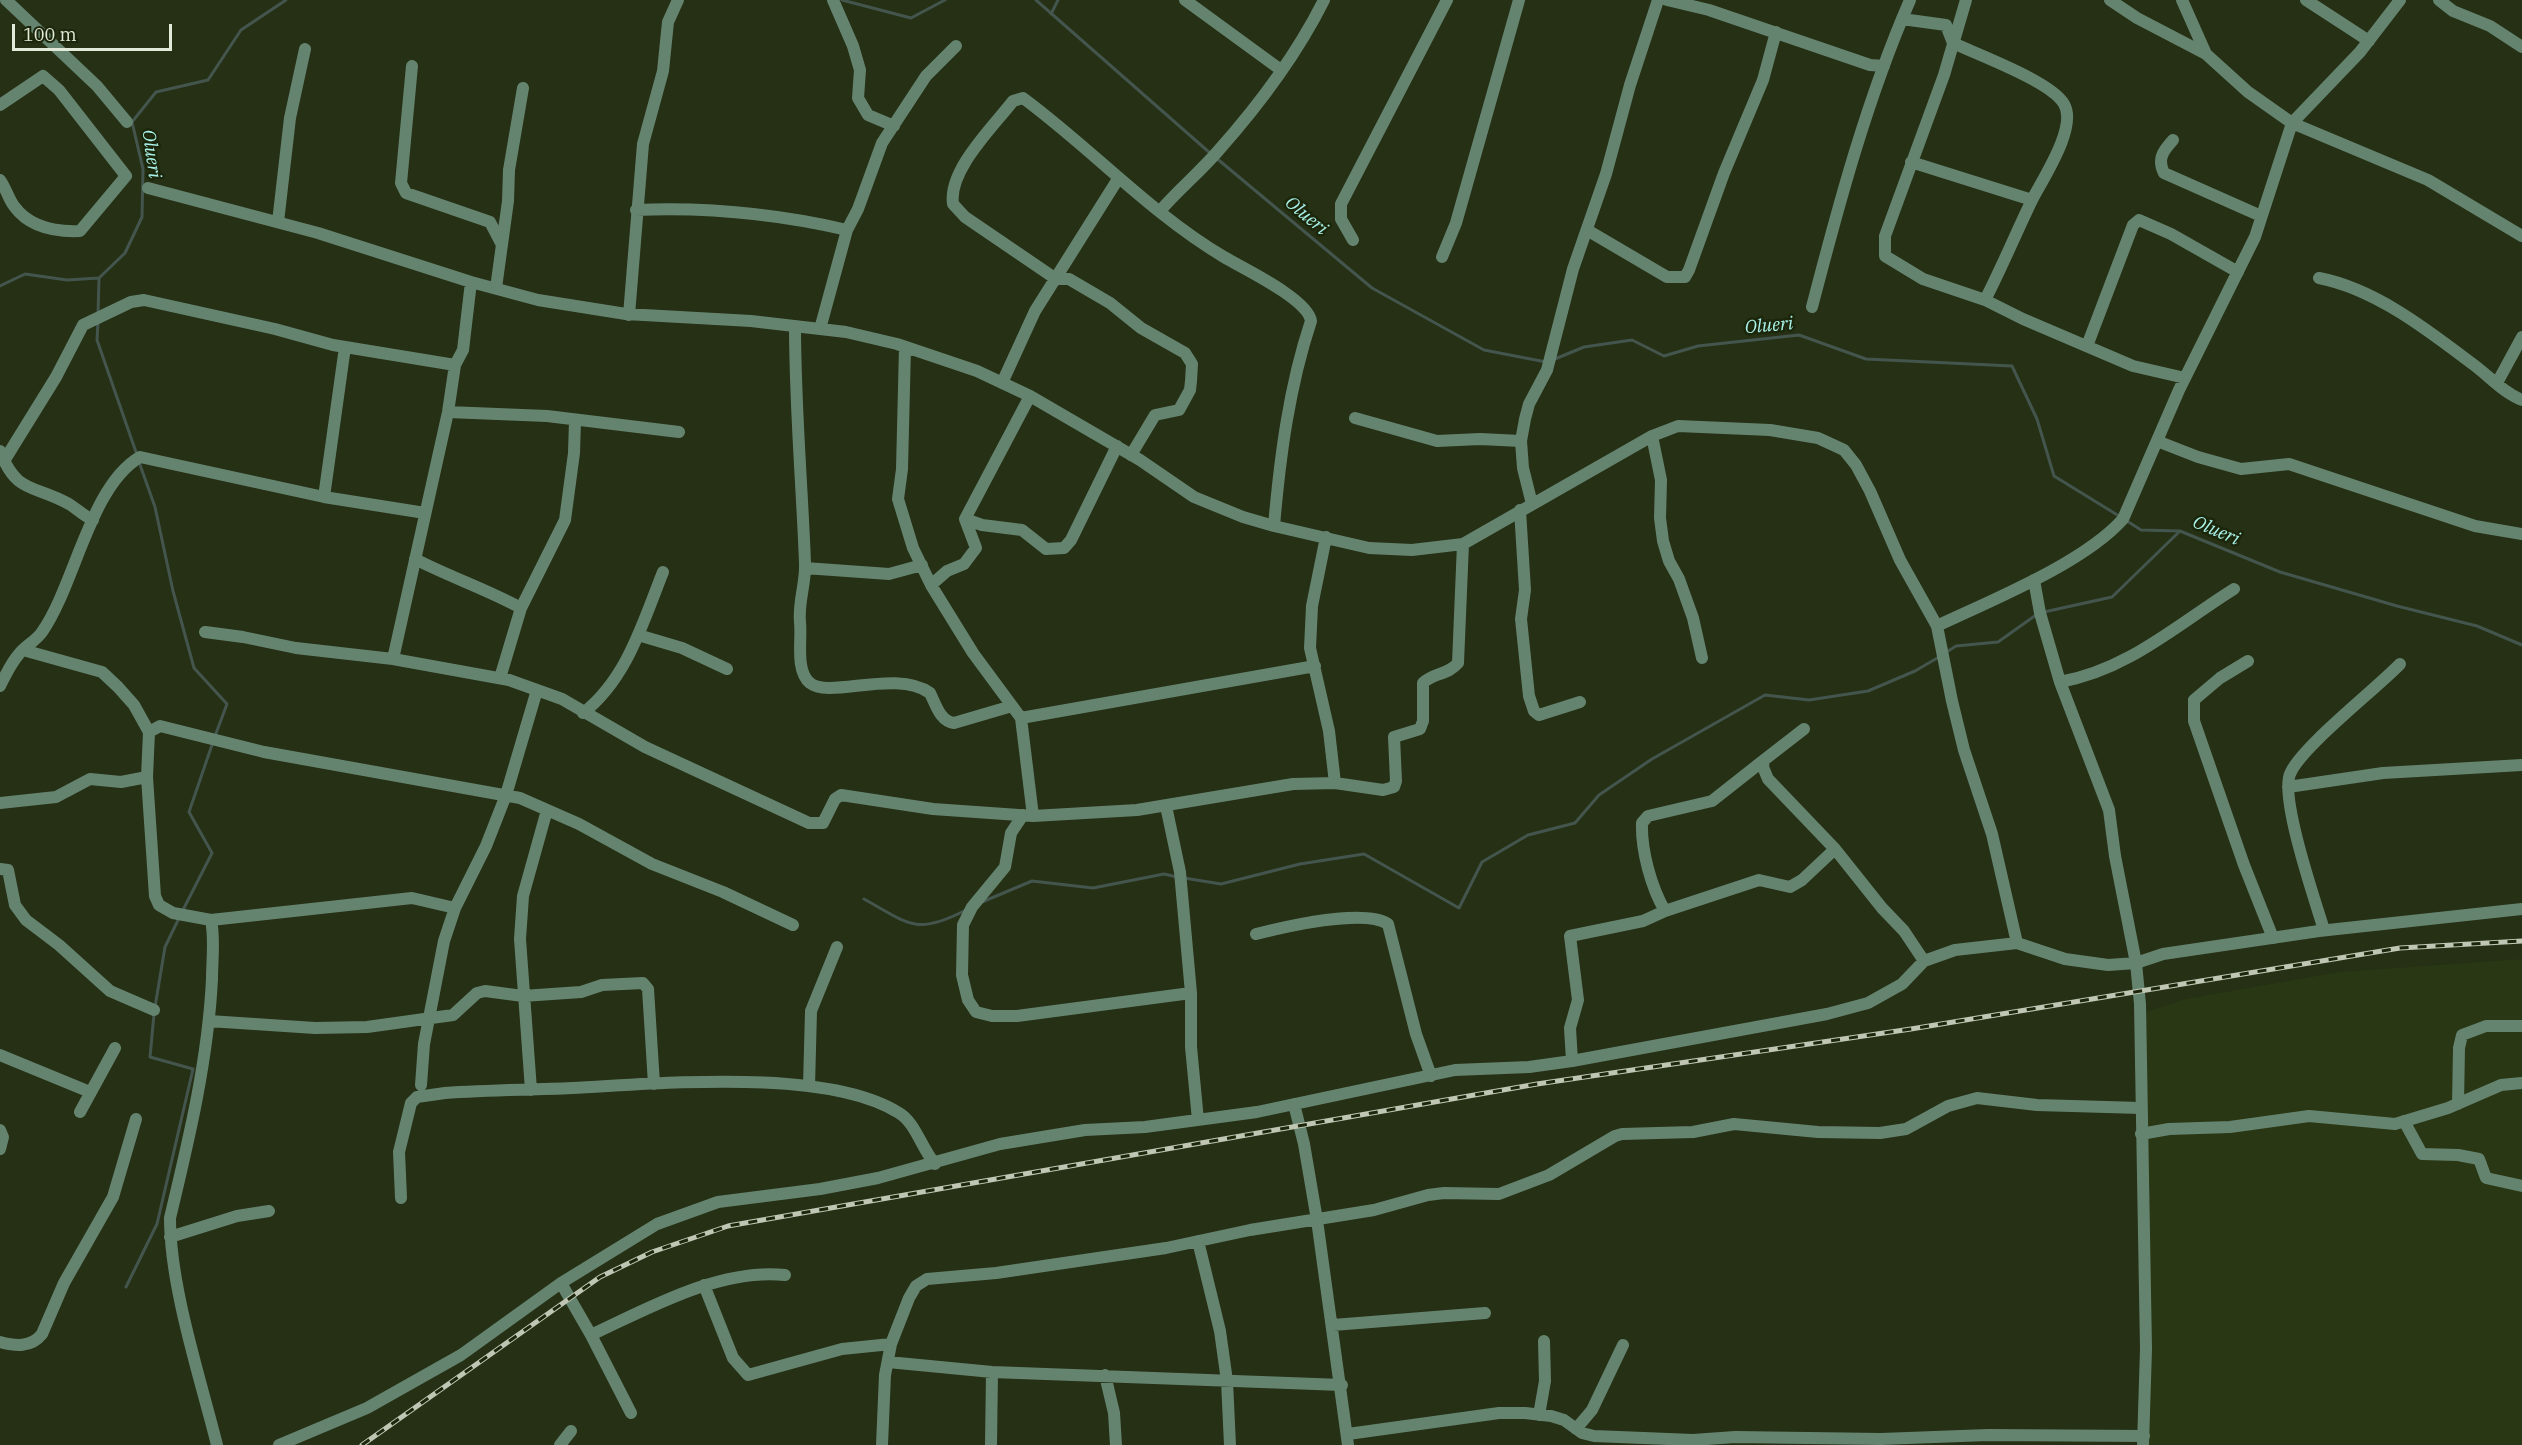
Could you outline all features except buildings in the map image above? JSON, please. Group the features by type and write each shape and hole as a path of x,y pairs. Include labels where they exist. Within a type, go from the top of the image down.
{"street":[{"path":"6,0 97,86 127,122"},
{"path":"629,315 643,144 663,71 668,22 678,0"},
{"path":"1185,0 1281,70"},
{"path":"1160,211 1186,181 1215,154 1281,70 1324,0"},
{"path":"1353,240 1341,219 1341,204 1447,0"},
{"path":"1442,257 1459,213 1519,0"},
{"path":"1532,504 1523,468 1521,441 1529,404 1547,370 1587,230 1658,0"},
{"path":"1667,0 1708,10 1870,64 1884,66"},
{"path":"1812,307 1842,195 1884,66 1910,0"},
{"path":"1966,0 1885,236 1885,256 1923,279 1985,300 2133,366 2185,378"},
{"path":"2110,0 2138,18 2206,54 2248,92 2292,123 2428,180 2522,236"},
{"path":"2182,0 2206,54"},
{"path":"2306,0 2369,41"},
{"path":"1937,626 2034,580 2109,534 2123,519 2185,378 2255,237 2292,123 2369,41 2400,0"},
{"path":"2439,0 2453,10 2490,26 2522,47"},
{"path":"835,5 853,46 860,70 858,98 868,116 894,126"},
{"path":"1902,19 1946,25 1953,43 2054,91 2066,105 2067,120 2053,165 2032,200 1985,300"},
{"path":"1587,230 1668,277 1684,277 1689,270 1724,173 1763,80 1774,48 1776,32"},
{"path":"820,329 847,230 858,209 882,143 926,76 956,46"},
{"path":"278,222 284,187 290,118 305,49"},
{"path":"412,66 400,183 406,193 490,222 501,243"},
{"path":"0,105 43,76 59,90 126,176 80,231 58,232 35,224 15,207 0,180"},
{"path":"496,288 514,136 523,88"},
{"path":"1131,455 1155,415 1179,410 1190,390 1192,364 1185,353 1141,328 1110,303 1069,279 1056,279 965,217 953,204 953,191 961,167 1013,101 1023,98 1083,145 1119,179 1200,242 1297,300 1311,315 1291,401 1279,474 1275,526"},
{"path":"2173,140 2163,152 2161,159 2164,173 2261,216"},
{"path":"1911,162 2032,200"},
{"path":"1002,383 1035,311 1119,179"},
{"path":"148,188 278,222 471,282 538,300 629,315 795,326 846,332 905,347 977,371 1030,396 1117,446 1194,497 1243,517 1275,526 1380,548 1412,550 1463,544 1652,436 1678,426 1770,430 1818,438 1844,450 1856,465 1900,560 1937,626 1941,656 1954,711 1992,834 2017,943"},
{"path":"636,210 670,208 791,217 847,230"},
{"path":"2087,346 2133,225 2139,220 2171,234 2238,272"},
{"path":"2319,278 2345,285 2385,304 2504,390 2522,400"},
{"path":"393,659 448,412 455,365 463,350 471,282"},
{"path":"93,520 68,503 17,481 2,456 56,377 83,325 130,302 144,300 345,347 455,365"},
{"path":"795,326 795,408 805,568 798,603 801,661 806,679 813,686 833,689 862,683 908,684 930,693 946,722 954,723 1012,706"},
{"path":"2497,383 2522,337"},
{"path":"324,497 345,347"},
{"path":"905,347 903,447 898,499 913,548 931,585 974,653 1021,718 1028,815 1011,833 1005,867 972,907 963,925 962,975 968,1000 976,1012 992,1016 1017,1016 1191,993"},
{"path":"931,585 947,571 964,564 975,548 965,519 1030,396"},
{"path":"448,412 515,414 679,432"},
{"path":"1355,418 1437,441 1480,439 1521,441"},
{"path":"500,678 521,608 565,520 574,453 575,421"},
{"path":"1652,436 1662,488 1660,518 1664,541 1669,561 1689,606 1702,658"},
{"path":"2157,441 2199,458 2241,469 2289,464 2475,526 2522,534"},
{"path":"965,519 982,525 1022,530 1046,549 1064,548 1071,540 1117,446"},
{"path":"0,686 23,650 41,634 55,609 93,520 128,464 140,457 324,497 425,513"},
{"path":"1520,510 1525,590 1521,619 1530,696 1534,711 1539,715 1550,714 1580,702"},
{"path":"1326,537 1312,606 1310,648 1329,731 1335,783"},
{"path":"205,632 296,648 393,659 500,678 562,699 645,747 809,823 823,823 835,799 841,795 933,809 1028,815 1166,806 1293,784 1335,783 1383,790 1394,787 1394,737 1420,729 1423,721 1423,684 1428,679 1444,675 1458,663 1461,654 1463,544"},
{"path":"415,559 450,577 483,588 521,608"},
{"path":"805,568 889,574 922,565"},
{"path":"583,712 608,689 630,653 663,572"},
{"path":"1294,1104 1304,1144 1317,1220 1348,1439 1499,1413 1539,1414 1564,1420 1582,1433 1594,1436 1691,1443 1736,1437 2144,1440 2146,1349 2140,1004 2136,963 2115,856 2109,810 2060,682 2040,613 2034,580"},
{"path":"2060,682 2089,677 2128,660 2234,589"},
{"path":"638,634 682,648 727,669"},
{"path":"23,650 102,672 134,705 149,732 147,777 155,896 159,905 173,913 211,920 412,898 455,908"},
{"path":"2248,661 2220,678 2194,700 2194,721 2244,865 2273,938"},
{"path":"2324,930 2294,824 2288,787 2290,774 2305,753 2400,664"},
{"path":"1021,718 1315,666"},
{"path":"421,1085 420,1072 444,941 455,908 486,846 506,795 537,690"},
{"path":"149,732 160,726 264,752 506,795 547,810 652,864 723,892 793,925"},
{"path":"1665,911 1652,880 1642,834 1642,823 1648,816 1712,801 1804,729"},
{"path":"1764,760 1763,767 1768,779 1835,849 1882,908 1904,931 1924,961"},
{"path":"2288,787 2383,773 2522,765"},
{"path":"0,803 56,797 90,779 121,782 147,777"},
{"path":"1166,806 1182,886 1191,993 1191,1047 1198,1120"},
{"path":"531,1090 520,939 523,896 547,810"},
{"path":"1572,1061 1570,1028 1578,1000 1570,936 1643,921 1665,911 1759,880 1790,887 1802,880 1835,849"},
{"path":"0,869 8,870 15,905 26,920 59,945 110,991 154,1010"},
{"path":"279,1445 367,1408 461,1355 500,1324 561,1283 657,1224 718,1202 820,1189 935,1164 1000,1144 1085,1130 1145,1127 1198,1120 1294,1104 1455,1070 1529,1067 1572,1061 1847,1009 1868,1003 1902,984 1924,961 1955,950 2017,943 2065,959 2108,965 2136,963 2163,954 2324,930 2522,909"},
{"path":"1256,934 1351,919 1380,919 1388,924 1416,1034 1431,1076"},
{"path":"211,920 213,950 209,1021 198,1095 170,1218 170,1237 184,1315 217,1445"},
{"path":"809,1086 811,1011 837,946"},
{"path":"209,1021 315,1028 367,1027 429,1020 457,1013 477,993 485,991 523,996 581,992 602,986 643,984 648,989 654,1084"},
{"path":"2458,1104 2459,1048 2462,1035 2486,1026 2522,1026"},
{"path":"80,1112 115,1048"},
{"path":"0,1055 90,1092"},
{"path":"401,1198 399,1152 411,1103 417,1097 455,1092 690,1082 809,1086 859,1095 901,1113 910,1123 924,1151 935,1164"},
{"path":"2141,1134 2169,1129 2230,1127 2308,1116 2375,1123 2404,1121 2458,1104 2501,1084 2522,1083"},
{"path":"882,1445 881,1419 891,1344 909,1298 916,1286 927,1279 996,1273 1198,1241 1317,1220 1444,1193 1499,1194 1549,1175 1622,1134 1693,1132 1734,1124 1757,1124 1818,1132 1880,1133 1906,1129 1948,1106 1977,1098 2037,1105 2141,1108"},
{"path":"0,1342 21,1346 38,1339 42,1334 64,1283 113,1197 136,1119"},
{"path":"2404,1121 2422,1154 2458,1155 2479,1159 2487,1178 2522,1186"},
{"path":"0,1130 3,1137 0,1149"},
{"path":"170,1237 237,1216 269,1211"},
{"path":"1198,1241 1213,1299 1227,1382 1230,1445"},
{"path":"591,1335 704,1286 754,1273 785,1275"},
{"path":"561,1283 631,1413"},
{"path":"704,1286 733,1358 748,1375 842,1349 891,1344"},
{"path":"1333,1326 1485,1313"},
{"path":"1539,1414 1545,1381 1544,1341"},
{"path":"1576,1429 1592,1410 1623,1345"},
{"path":"888,1362 992,1372 1342,1385"},
{"path":"991,1445 992,1372"},
{"path":"1105,1375 1114,1413 1116,1445"},
{"path":"560,1445 571,1431"}],"shaded area":[{"path":"2522,959 2522,1445 2146,1445 2143,1013 2186,999 2339,972"}],"waterway":[{"name":"Olueri","path":"0,286 25,274 67,280 99,278 125,253 142,217 143,169 132,122 156,92 208,80 241,30 286,0"},
{"name":"Olueri","path":"842,0 911,18 945,0"},
{"name":"Olueri","path":"1036,0 1210,153"},
{"path":"1051,14 1058,0"},
{"name":"Olueri","path":"1215,157 1372,288 1484,350 1546,362"},
{"path":"98,315 99,278"},
{"path":"98,322 97,340 137,455"},
{"name":"Olueri","path":"1555,359 1584,347 1632,340 1664,356 1698,346 1799,335 1866,359 2012,366 2037,419 2054,476 2119,516"},
{"path":"139,462 155,507 173,591 194,668 227,704 215,736"},
{"name":"Olueri","path":"2127,521 2141,530 2180,531 2280,572 2397,606 2477,626 2522,645"},
{"path":"2044,612 2112,597 2180,531"},
{"path":"1945,653 1956,646 1998,642 2036,615"},
{"path":"1184,878 1221,884 1300,864 1364,854 1459,908 1482,862 1528,835 1575,823 1599,795 1652,759 1765,695 1809,700 1868,691 1915,671 1939,657"},
{"path":"183,910 212,853 189,812 213,742"},
{"path":"982,902 1032,881 1093,888 1164,874 1177,877"},
{"path":"864,899 913,924 935,923 966,910"},
{"path":"155,1007 165,947 180,916"},
{"path":"126,1287 157,1224 193,1069 150,1057 154,1014"}],"railway":[{"path":"362,1445 600,1277 652,1252 728,1226 1537,1084 1911,1029 2400,948 2522,941"}]}
